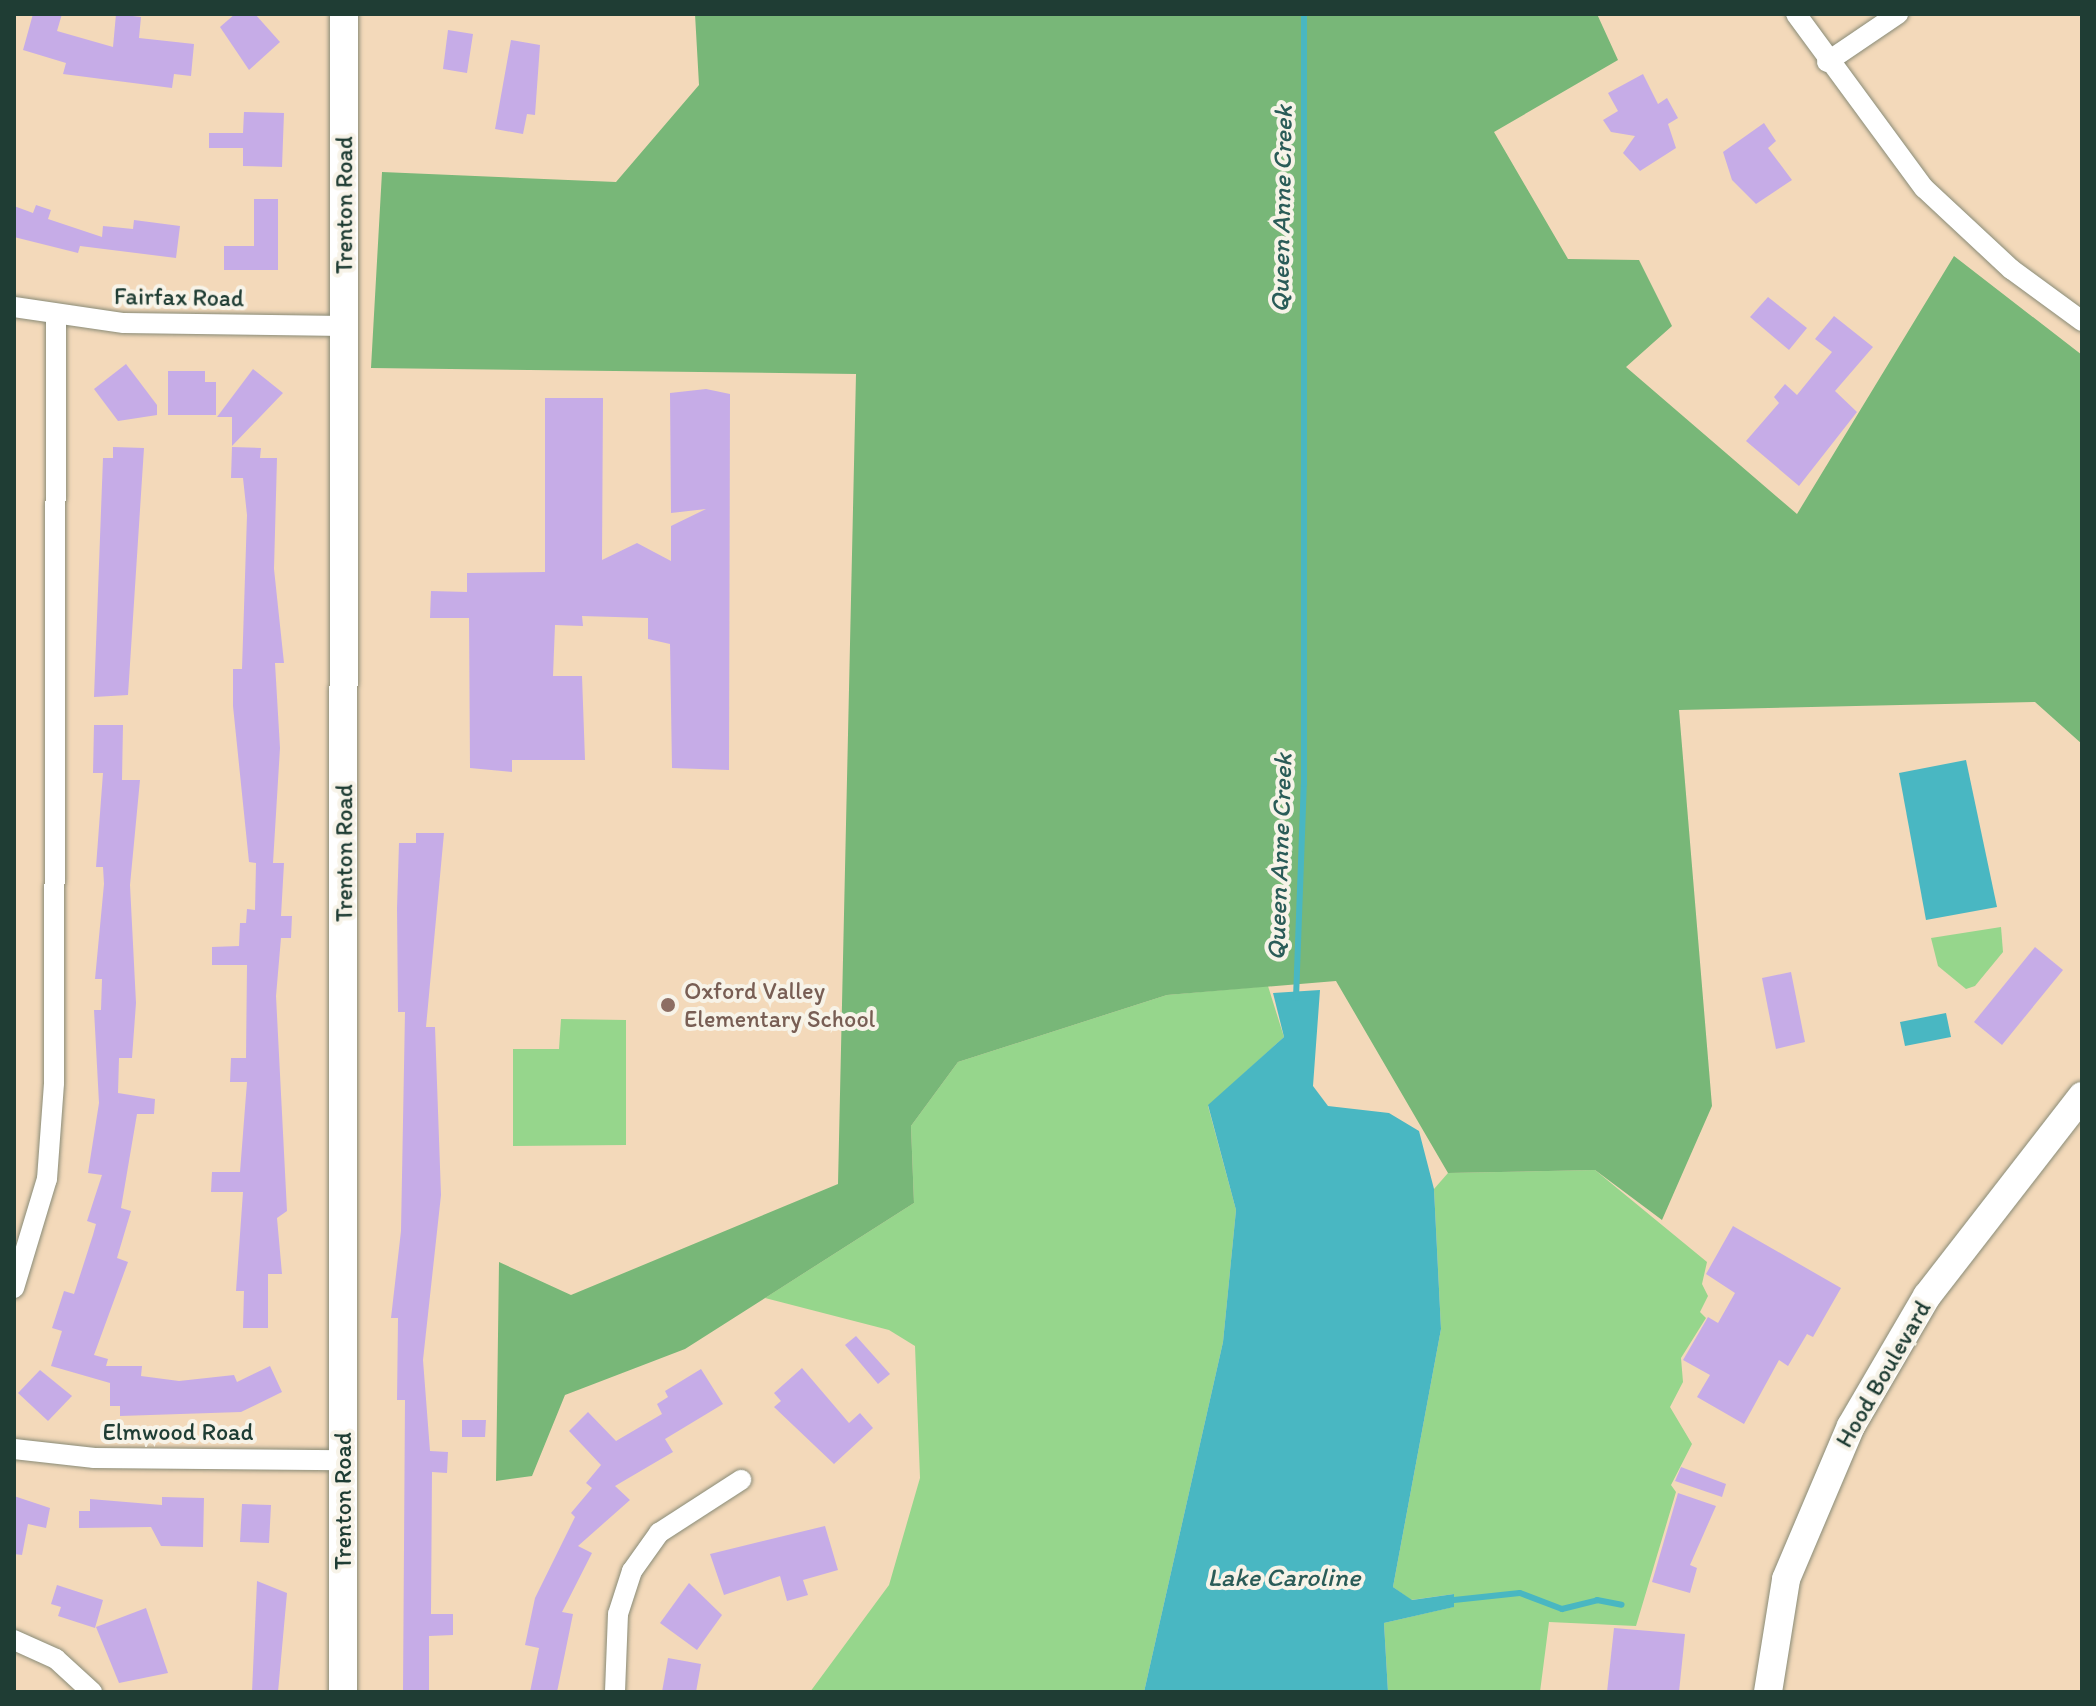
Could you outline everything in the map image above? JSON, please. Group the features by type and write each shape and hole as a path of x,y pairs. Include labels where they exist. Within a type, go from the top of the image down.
{"main road":[{"name":"Trenton Road","path":"343,1692 344,14"},
{"name":"Hood Boulevard","path":"1768,1692 1786,1579 1851,1426 1927,1296 2082,1096"}],"street":[{"path":"1796,14 1827,62 1924,188 2011,269 2082,321"},
{"path":"1827,62 1898,14"},
{"name":"Fairfax Road","path":"14,307 56,315 344,326"},
{"path":"14,1288 47,1179 54,1083 56,315"},
{"name":"Elmwood Road","path":"14,1449 94,1458 343,1460"},
{"path":"615,1692 618,1614 632,1571 671,1523 741,1480"},
{"path":"14,1640 56,1659 92,1692"}],"green space":[{"path":"695,14 1597,14 1618,60 1494,132 1568,259 1639,260 1672,326 1626,367 1797,514 1954,256 2082,355 2082,744 2035,702 1679,710 1712,1106 1662,1220 1595,1170 1448,1173 1336,981 1167,995 958,1062 911,1126 914,1203 685,1349 565,1395 532,1476 496,1481 499,1262 571,1295 838,1184 856,374 371,368 382,172 616,182 699,85"},
{"path":"2001,927 2003,952 1975,986 1966,989 1938,966 1931,938"},
{"path":"1268,986 1284,1037 1208,1106 1236,1210 1223,1342 1144,1692 810,1692 889,1585 920,1478 915,1346 889,1330 765,1298 914,1203 911,1126 958,1062 1167,995"},
{"path":"561,1019 626,1020 626,1145 513,1146 513,1049 559,1049"},
{"path":"1595,1170 1707,1262 1702,1284 1708,1296 1700,1312 1706,1318 1681,1358 1683,1382 1670,1407 1692,1444 1671,1485 1676,1492 1636,1626 1549,1622 1540,1692 1388,1692 1384,1623 1453,1607 1454,1594 1411,1600 1393,1587 1441,1329 1434,1189 1448,1173"}],"water":[{"path":"1966,760 1997,907 1926,920 1899,773"},
{"name":"Lake Caroline","path":"1320,990 1313,1086 1328,1106 1389,1113 1419,1131 1434,1189 1441,1329 1393,1587 1412,1600 1454,1594 1454,1607 1384,1623 1388,1692 1144,1692 1223,1342 1236,1210 1208,1105 1284,1037 1273,993"},
{"path":"1946,1013 1951,1037 1905,1046 1900,1022"}],"building":[{"path":"33,14 62,14 57,31 113,47 116,14 141,17 139,38 194,44 191,76 174,74 172,88 63,74 66,63 23,50"},
{"path":"235,14 255,14 280,42 249,70 220,27"},
{"path":"448,30 473,34 467,73 443,69"},
{"path":"511,40 540,45 535,115 527,114 523,134 495,129"},
{"path":"1643,74 1658,104 1667,98 1678,118 1668,124 1676,148 1640,171 1623,153 1635,136 1611,132 1603,120 1618,111 1608,93"},
{"path":"244,112 284,113 282,167 243,166 243,148 209,148 209,133 243,133"},
{"path":"1764,123 1776,141 1768,148 1792,180 1756,204 1732,180 1723,152"},
{"path":"254,199 278,199 278,270 224,270 224,246 254,246"},
{"path":"36,205 51,210 48,219 102,237 103,226 133,229 134,220 180,226 176,258 80,246 78,253 14,237 14,206 33,213"},
{"path":"1768,297 1807,328 1789,350 1750,317"},
{"path":"1834,316 1873,347 1835,391 1857,412 1799,486 1746,441 1779,403 1774,397 1785,384 1797,395 1832,352 1815,339"},
{"path":"126,364 157,405 157,415 118,421 94,389"},
{"path":"253,369 283,393 232,446 232,417 217,417"},
{"path":"168,371 205,371 205,382 216,382 216,415 168,415"},
{"path":"706,389 730,394 729,770 672,768 670,644 648,639 648,618 582,616 583,626 555,625 553,676 582,676 585,760 512,760 512,772 470,768 469,618 430,618 431,591 467,592 467,573 545,572 545,398 603,398 602,560 637,543 671,561 671,526 706,509 671,513 670,393"},
{"path":"113,447 144,448 128,695 94,697 103,458 113,458"},
{"path":"232,447 261,448 260,458 277,458 274,569 284,663 275,663 280,748 273,863 284,863 281,916 292,916 291,938 281,938 276,996 287,1211 277,1218 282,1274 268,1274 268,1328 243,1328 244,1291 236,1291 243,1192 211,1192 212,1172 240,1172 247,1082 230,1082 231,1058 246,1058 247,965 212,965 212,947 239,946 240,923 246,923 247,909 255,910 256,863 249,862 233,706 233,669 242,669 247,515 243,478 231,478"},
{"path":"94,725 123,725 122,780 140,780 130,885 136,1003 132,1058 119,1058 118,1093 155,1099 154,1114 137,1114 121,1208 131,1211 117,1258 128,1262 94,1355 108,1359 106,1366 142,1366 141,1376 179,1381 234,1375 237,1382 270,1366 282,1392 241,1412 120,1416 120,1406 110,1406 110,1383 51,1366 62,1331 52,1328 64,1291 74,1294 96,1224 87,1221 102,1175 88,1173 99,1103 94,1010 101,1010 102,979 95,979 104,884 103,867 96,867 103,773 93,773"},
{"path":"416,833 444,833 426,1027 435,1027 441,1195 423,1360 430,1451 448,1452 447,1473 432,1472 431,1614 453,1614 453,1635 429,1636 429,1692 403,1692 405,1400 397,1400 398,1318 391,1318 401,1231 405,1012 398,1012 397,908 399,843 416,843"},
{"path":"2035,947 2063,970 2002,1045 1974,1022"},
{"path":"1791,972 1805,1042 1776,1049 1762,978"},
{"path":"1733,1226 1841,1288 1813,1337 1807,1334 1788,1366 1779,1360 1744,1424 1697,1397 1710,1375 1683,1360 1708,1317 1718,1323 1735,1293 1706,1274"},
{"path":"856,1336 890,1374 878,1384 845,1345"},
{"path":"802,1368 849,1423 860,1413 873,1428 834,1464 774,1407 781,1401 774,1393"},
{"path":"701,1369 723,1404 665,1439 673,1452 615,1486 630,1500 578,1546 592,1553 562,1612 573,1614 557,1692 530,1692 539,1648 525,1645 535,1598 575,1517 571,1513 592,1488 586,1483 601,1465 569,1431 588,1412 616,1441 662,1414 657,1404 668,1397 665,1391"},
{"path":"40,1370 72,1396 48,1421 18,1393"},
{"path":"462,1420 486,1420 485,1437 462,1437"},
{"path":"1681,1467 1726,1484 1722,1497 1675,1481"},
{"path":"1678,1493 1716,1506 1690,1565 1697,1568 1690,1593 1652,1582"},
{"path":"14,1496 50,1508 46,1528 28,1524 22,1555 14,1554"},
{"path":"162,1497 204,1498 203,1547 161,1546 151,1527 79,1528 79,1511 90,1511 90,1499 162,1505"},
{"path":"242,1504 271,1505 269,1543 240,1542"},
{"path":"825,1526 838,1570 803,1580 808,1595 787,1601 780,1576 724,1595 710,1554"},
{"path":"257,1581 287,1593 278,1692 252,1692"},
{"path":"689,1583 722,1615 697,1650 660,1623"},
{"path":"57,1585 103,1600 95,1628 58,1616 61,1607 51,1604"},
{"path":"146,1608 168,1673 119,1683 96,1627"},
{"path":"1614,1628 1685,1634 1679,1692 1607,1692"},
{"path":"668,1658 701,1664 696,1692 662,1692"}],"waterway":[{"name":"Queen Anne Creek","path":"1296,998 1304,784 1304,14"},
{"path":"1454,1600 1520,1593 1562,1609 1597,1600 1622,1605"}],"place":[{"name":"Oxford Valley Elementary School","path":"668,1005"}]}
